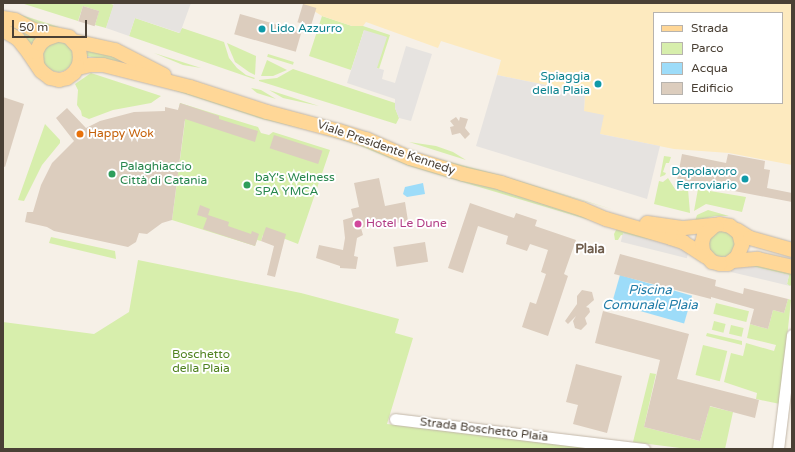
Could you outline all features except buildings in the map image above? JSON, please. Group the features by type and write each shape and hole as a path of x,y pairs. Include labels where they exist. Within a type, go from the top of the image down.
{"main road":[{"path":"3,18 15,20 34,30 66,36 74,41 115,50 190,87"},
{"path":"3,30 18,39 43,74 56,80 70,76 78,68 90,65 103,66 190,87"},
{"path":"37,64 36,52 40,44 46,38 57,35"},
{"path":"74,41 80,54 78,68"},
{"name":"Viale Presidente Kennedy","path":"190,87 267,112 366,139 410,158 448,170 501,183 582,209"},
{"path":"582,209 659,226 684,228 728,225 750,238 792,250"},
{"path":"582,209 606,219 683,242 717,264 725,264 737,257 742,248 742,239 737,230"},
{"path":"706,257 702,249 702,240 706,232 715,225"},
{"path":"732,261 758,259 791,267"}],"street":[{"path":"778,449 792,335"},
{"name":"Strada Boschetto Plaia","path":"395,419 644,449"}],"green space":[{"path":"21,3 108,3 114,5 106,28 95,25 99,11 83,6 78,21"},
{"path":"12,12 59,27 39,27"},
{"path":"322,16 352,26 363,26 390,35 379,69 377,68 364,30 351,70 309,56"},
{"path":"135,18 179,33 182,28 224,42 229,58 237,68 246,75 255,78 254,79 129,36"},
{"path":"3,25 15,26 35,36 36,39 30,44"},
{"path":"58,42 69,46 73,57 69,68 58,72 47,68 43,57 47,46"},
{"path":"227,43 256,56 255,75 235,62"},
{"path":"89,50 112,55 126,63 124,64 87,56 87,52"},
{"path":"154,53 201,68 183,65"},
{"path":"268,54 294,62 293,65 267,57"},
{"path":"267,60 287,70 273,76 261,76"},
{"path":"293,69 395,103 395,108 399,118 396,124 259,81 277,78"},
{"path":"91,73 161,96 151,103 113,110 89,119 82,116 77,105 78,90 75,84"},
{"path":"149,82 317,131 593,220 409,166 358,145 317,132 262,119"},
{"path":"251,88 261,90 276,99 257,93"},
{"path":"269,90 319,106 283,98"},
{"name":"baY's Welness SPA YMCA","path":"180,103 258,127 261,133 269,135 273,132 330,150 298,244 275,235 263,235 261,241 257,240 255,246 172,220 185,121 177,116"},
{"path":"45,124 60,140 60,143 42,165 24,201 18,200"},
{"path":"345,125 423,155 500,175 615,210 499,176 439,162 345,127"},
{"path":"409,142 436,146 453,152 466,160"},
{"path":"664,156 671,157 669,163 666,163 663,172 666,173 665,175 660,177"},
{"path":"668,178 675,189 681,191 688,189 690,213 654,204 659,181 663,182"},
{"path":"698,189 746,197 742,212 706,204 694,211"},
{"path":"708,210 729,216 715,216 695,221 697,215"},
{"path":"620,228 683,245 621,235 618,240 615,240 614,234 616,230"},
{"path":"722,231 731,235 735,244 731,253 722,257 713,253 709,244 713,235"},
{"path":"51,237 115,251 116,259 49,243"},
{"name":"Boschetto della Plaia","path":"138,260 301,293 399,319 395,333 413,338 387,424 597,449 3,449 3,322 94,334 129,312"},
{"path":"751,263 789,272 792,274 792,284 790,286 787,284 789,275 750,266"},
{"path":"788,299 791,300 780,404 756,399 757,393 724,382 731,353 743,356 746,343 774,351 776,345 747,338 750,324 768,329 773,310 784,313"},
{"path":"716,303 749,311 746,322 713,314"},
{"path":"714,321 726,324 723,333 712,330"},
{"path":"731,325 744,328 742,337 729,334"},
{"path":"707,333 742,341 742,345 706,336"},
{"path":"703,345 727,351 720,381 696,375"},
{"path":"650,373 656,374 644,427 700,441 708,413 682,406 708,406 733,412 725,449 688,449 633,442"}],"sand":[{"name":"Spiaggia della Plaia","path":"301,3 792,3 792,165 729,153 674,149 600,134 584,111 585,93 497,75 501,60 441,41 438,48 366,22 363,26 352,26 322,16"}],"shaded area":[{"path":"114,3 191,3 180,33 135,18 129,36 106,28"},
{"path":"364,30 387,37 377,68 384,70 382,79 395,83 406,46 432,54 411,121 399,118 395,108 395,99 347,83"},
{"path":"497,75 585,93 584,111 604,115 600,134 660,146 647,199 476,146"},
{"path":"623,233 689,249 687,258 621,242"},
{"path":"747,265 789,275 787,284 790,286 731,272 732,269"}],"water":[{"path":"423,183 425,194 407,197 403,194 405,187"},
{"name":"Piscina Comunale Plaia","path":"620,275 692,296 684,324 612,303"}],"place":[{"name":"Lido Azzurro","path":"262,29"},
{"name":"Spiaggia della Plaia","path":"598,84"},
{"name":"Happy Wok","path":"80,134"},
{"name":"Palaghiaccio Città di Catania","path":"112,174"},
{"name":"Dopolavoro Ferroviario","path":"745,179"},
{"name":"baY's Welness SPA YMCA","path":"247,185"},
{"name":"Hotel Le Dune","path":"358,224"}],"district":[{"name":"Plaia","path":"590,249"}]}
